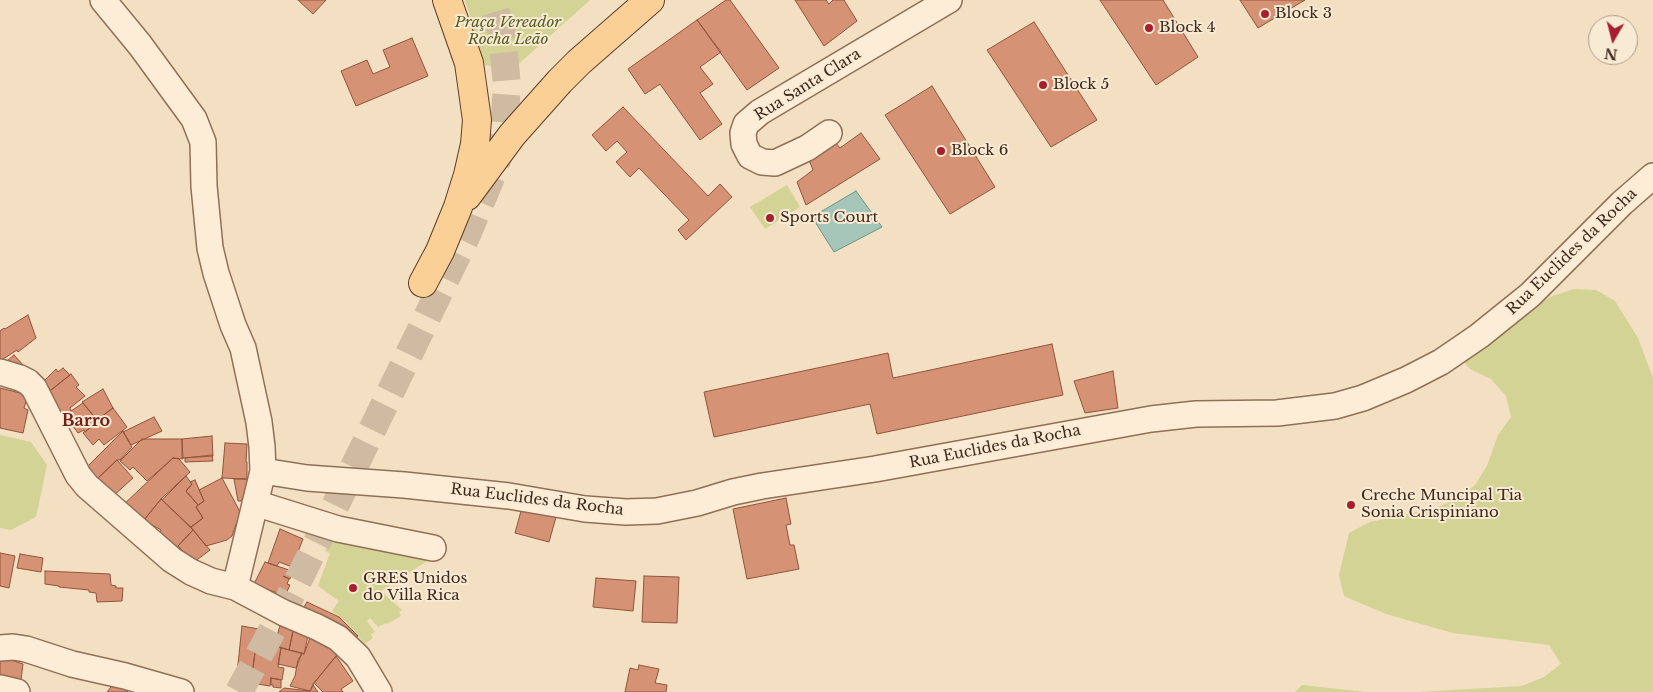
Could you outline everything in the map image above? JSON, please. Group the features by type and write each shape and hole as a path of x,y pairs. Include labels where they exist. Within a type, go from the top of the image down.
{"main road":[{"path":"423,283 440,251 458,207 475,144 476,120 469,63 447,0"},
{"path":"458,207 512,135 554,88 579,62 650,0"}],"street":[{"path":"103,0 171,86 194,119 203,142 204,186 210,248 233,325 243,348 259,422 263,471 235,587"},
{"name":"Rua Santa Clara","path":"828,133 807,148 776,163 762,162 750,156 744,144 743,134 746,124 760,112 949,0"},
{"name":"Rua Euclides da Rocha","path":"263,471 307,478 404,485 509,496 585,509 626,512 657,511 762,486 875,469 1150,419 1196,414 1277,413 1335,406 1363,398 1406,380 1441,362 1479,336 1530,295 1622,203 1653,176"},
{"path":"0,372 20,378 34,388 78,475 87,486 178,564 211,581 235,587 284,613 338,638 358,656 379,692"},
{"path":"255,503 338,529 433,548"},
{"path":"0,648 26,649 72,664 126,676 182,692"},
{"path":"0,688 17,692"}],"green space":[{"name":"Praça Vereador Rocha Leão","path":"465,0 590,0 512,70 485,65"},
{"name":"Sports Court","path":"787,185 800,207 765,229 750,207"},
{"path":"1574,289 1596,290 1615,301 1638,338 1653,378 1653,692 1419,692 1522,686 1544,677 1561,664 1549,645 1453,633 1386,614 1344,596 1339,575 1349,533 1370,522 1436,508 1458,498 1475,485 1487,466 1498,435 1511,417 1506,396 1491,379 1470,369 1456,352 1552,296"},
{"path":"0,435 31,442 47,465 36,517 11,530 0,528"},
{"name":"GRES Unidos do Villa Rica","path":"334,531 419,547 427,561 381,591 402,610 399,612 401,616 378,627 370,618 367,621 375,632 371,634 373,638 365,644 347,623 332,611 339,601 318,586 330,553 325,551"},
{"path":"1302,685 1366,692 1295,692"}],"shaded area":[{"path":"856,191 882,227 834,252 812,217"}],"building":[{"path":"298,0 326,0 313,14"},
{"path":"726,0 730,0 779,68 747,90 697,20"},
{"path":"795,0 826,0 829,4 833,0 844,0 857,21 824,46"},
{"name":"Block 4","path":"1100,0 1163,0 1198,57 1156,85"},
{"name":"Block 3","path":"1240,0 1305,0 1258,28"},
{"path":"697,20 721,52 700,67 713,84 700,93 722,124 700,140 660,84 645,94 628,69"},
{"name":"Block 5","path":"1034,22 1097,120 1051,147 987,50"},
{"path":"412,38 428,76 356,106 341,71 367,60 373,74 390,67 383,50"},
{"name":"Block 6","path":"932,86 995,187 950,214 885,115"},
{"path":"623,107 708,196 720,184 732,197 686,240 678,230 689,220 639,168 630,177 616,162 627,152 617,141 606,151 592,135"},
{"path":"861,133 880,159 806,205 797,182 813,170 807,155 835,142 840,148"},
{"path":"28,315 36,338 18,352 17,350 0,361 0,331"},
{"path":"1052,344 1063,395 877,434 870,404 714,437 704,392 888,353 893,378"},
{"path":"14,355 24,366 17,371 0,367"},
{"path":"63,368 70,375 46,394 39,386 56,369 58,372"},
{"path":"1113,371 1118,408 1085,413 1074,381"},
{"path":"71,374 79,385 76,387 85,396 70,408 71,411 59,419 46,394"},
{"path":"0,388 28,395 24,408 28,410 23,433 0,428"},
{"path":"103,389 113,408 97,420 82,402"},
{"path":"83,403 97,420 94,422 95,424 85,432 84,430 78,433 70,422 62,429 59,419"},
{"path":"113,408 127,427 104,445 99,439 93,445 83,433"},
{"path":"154,417 162,431 131,445 123,432"},
{"path":"123,431 132,447 97,479 87,467"},
{"path":"212,436 213,456 182,458 182,439"},
{"path":"142,439 182,439 183,459 173,458 147,481 133,467 130,470 120,461"},
{"path":"225,443 247,444 247,479 222,478"},
{"path":"212,455 213,461 185,462 185,458"},
{"path":"173,458 179,459 190,472 161,499 144,520 122,506"},
{"path":"117,460 133,478 112,497 97,479"},
{"path":"186,476 192,484 186,491 198,505 196,507 203,518 191,527 162,500"},
{"path":"222,478 240,513 232,536 227,540 206,546 191,527 203,518 196,507 204,501 199,490"},
{"path":"234,479 249,479 248,501 238,501"},
{"path":"195,480 204,501 198,505 186,491 192,484 190,482"},
{"path":"786,498 791,524 786,525 790,545 794,545 799,569 747,579 733,509"},
{"path":"161,499 193,530 177,547 159,534 161,530 144,520"},
{"path":"524,500 558,510 549,542 515,533"},
{"path":"280,529 303,539 292,567 279,562 277,566 268,563"},
{"path":"193,530 210,550 194,562 178,546"},
{"path":"0,553 15,556 9,588 0,586"},
{"path":"20,554 43,558 41,572 17,568"},
{"path":"311,559 319,562 310,583 302,580"},
{"path":"265,562 292,571 290,579 283,576 289,579 287,584 290,585 285,596 254,584"},
{"path":"45,571 110,574 111,585 116,586 116,588 123,588 122,601 97,602 96,593 89,592 89,590 45,584"},
{"path":"644,576 679,577 677,623 642,622"},
{"path":"596,578 636,581 633,611 593,607"},
{"path":"307,602 339,617 358,636 355,639 304,607"},
{"path":"242,626 264,630 263,638 257,637 251,683 253,685 248,684 247,691 240,689 241,684 236,683"},
{"path":"280,626 293,631 289,650 274,645"},
{"path":"293,631 308,636 304,654 289,650"},
{"path":"257,637 275,641 274,645 281,648 278,667 284,668 282,680 271,678 270,686 251,683"},
{"path":"310,638 338,654 314,683 310,691 290,686 295,676 298,660 302,653 304,654"},
{"path":"281,648 302,653 296,668 278,664"},
{"path":"336,656 353,681 341,689 343,692 323,692 314,683"},
{"path":"9,659 23,664 21,680 0,678 0,662"},
{"path":"639,665 659,669 655,683 667,685 666,692 625,692 630,668 638,670"},
{"path":"271,678 281,680 281,688 271,685"},
{"path":"114,683 132,687 127,692 107,692"},
{"path":"313,685 318,692 279,692 284,688 310,691"}],"tunnel":[{"path":"239,692 287,603 337,502 466,237 490,180 498,157 504,129 507,86 502,33 492,0"}],"place":[{"name":"Block 3","path":"1265,14"},
{"name":"Block 4","path":"1149,28"},
{"name":"Block 5","path":"1043,85"},
{"name":"Block 6","path":"941,151"},
{"name":"Sports Court","path":"770,218"},
{"name":"Creche Muncipal Tia Sonia Crispiniano","path":"1351,505"},
{"name":"GRES Unidos do Villa Rica","path":"353,588"}],"district":[{"name":"Barro","path":"86,421"}]}
